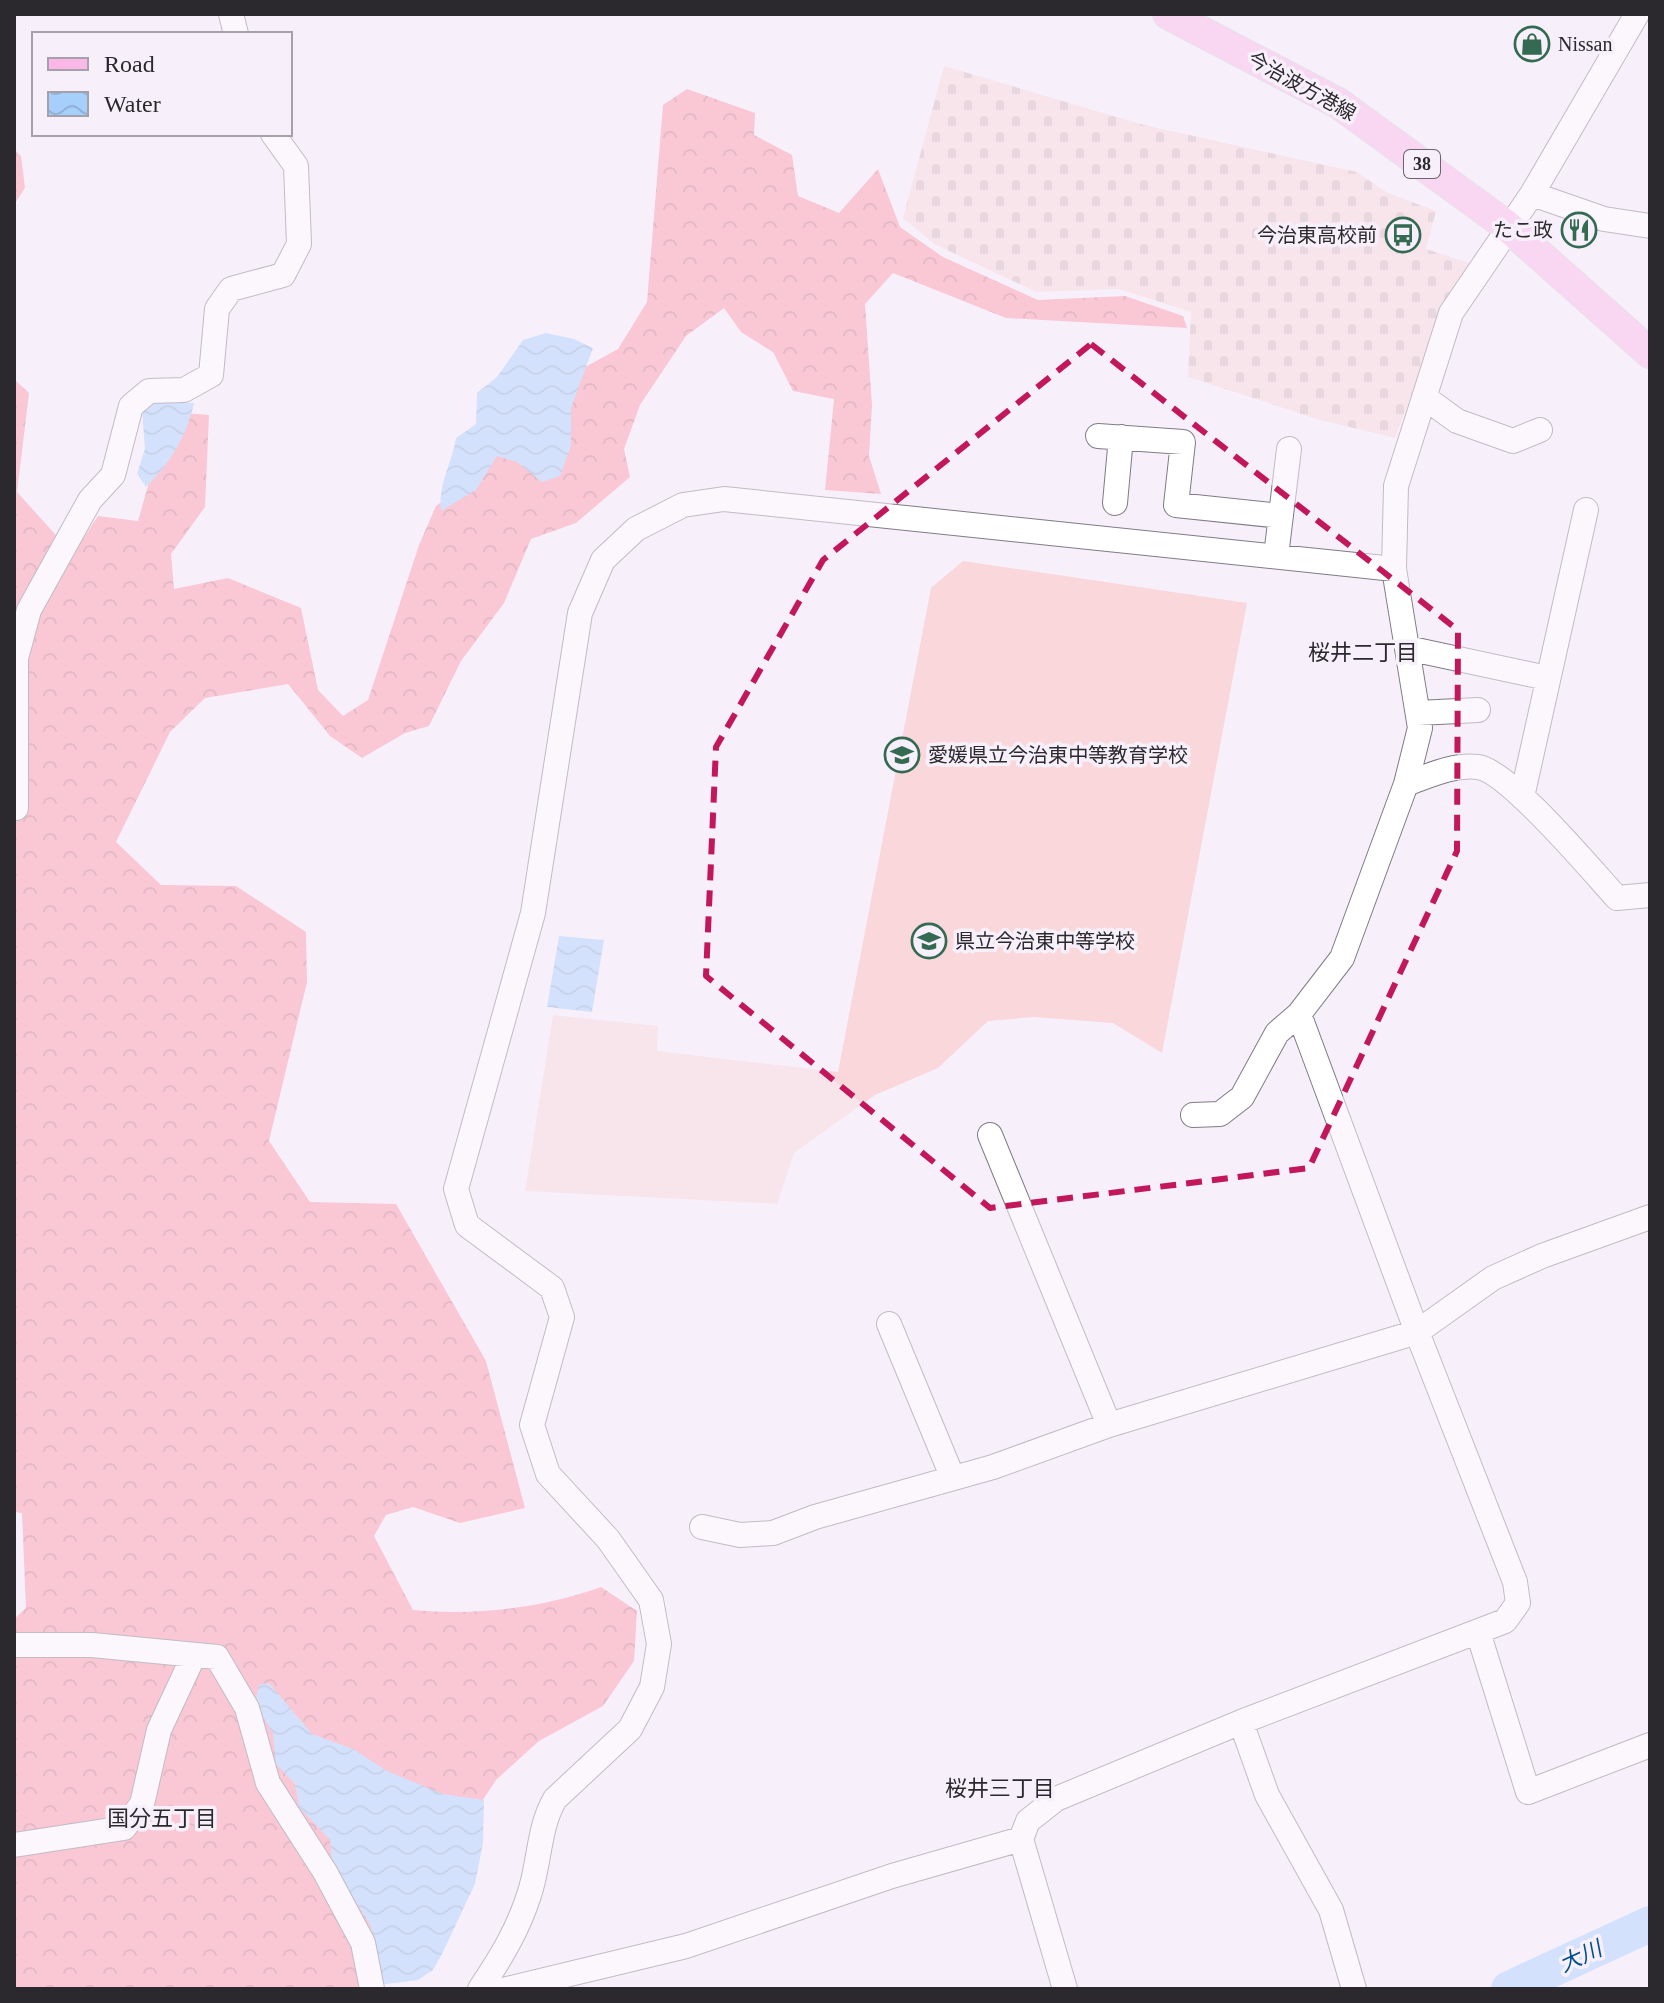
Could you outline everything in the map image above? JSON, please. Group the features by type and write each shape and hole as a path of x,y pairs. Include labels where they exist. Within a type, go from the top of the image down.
{"main road":[{"name":"今治波方港線","path":"1168,14 1338,103 1507,226 1650,353"}],"street":[{"path":"1193,1115 1220,1114 1242,1097 1277,1033 1299,1014 1342,958 1406,784 1420,728 1394,569 1396,486 1451,313 1507,226 1532,194 1637,14"},
{"path":"16,808 16,658 29,610 90,500 113,475 131,406 149,391 184,390 211,375 217,309 231,289 283,275 299,244 296,166 274,136"},
{"path":"1532,194 1604,219 1650,226"},
{"path":"1424,397 1457,421 1513,441 1540,430"},
{"path":"1115,503 1110,436 1183,442 1176,505 1281,516"},
{"path":"1276,556 1289,449"},
{"path":"480,1989 511,1941 530,1894 547,1813 555,1799 630,1729 652,1687 659,1644 651,1600 608,1539 548,1474 532,1425 562,1317 552,1288 467,1225 456,1189 533,913 580,613 603,560 636,529 683,505 724,499 1394,569"},
{"path":"1522,797 1586,510"},
{"path":"1407,648 1547,678"},
{"path":"1418,713 1478,710"},
{"path":"1406,784 1456,767 1481,767 1522,797 1617,898 1650,895"},
{"path":"1065,1989 1021,1839 1028,1821 1056,1799 1241,1722 1505,1621 1518,1603 1515,1582 1417,1332 1299,1014"},
{"path":"990,1135 1109,1425"},
{"path":"702,1527 740,1535 773,1533 815,1517 952,1476 993,1467 1109,1425 1417,1332 1493,1278 1542,1256 1650,1217"},
{"path":"889,1324 952,1476"},
{"path":"1478,1632 1528,1792 1650,1745"},
{"path":"14,1645 92,1645 217,1657 247,1708 268,1783 325,1872 363,1943 372,1989"},
{"path":"14,1845 124,1828 142,1804 159,1730 194,1655"},
{"path":"1241,1722 1267,1795 1331,1910 1354,1989"},
{"path":"507,1989 686,1946 892,1876 1021,1839"}],"highlighted area":[{"path":"1091,344 1458,630 1457,851 1309,1168 990,1208 706,976 716,747 823,560"}],"green space":[{"path":"944,66 1144,125 1357,172 1388,193 1436,211 1426,249 1472,264 1426,357 1395,438 1320,420 1188,377 1191,312 1119,289 1036,292 934,244 903,218"},
{"path":"687,89 755,113 754,135 792,155 798,196 839,213 878,169 900,227 943,257 1038,300 1125,296 1183,316 1187,328 1006,318 893,273 865,304 872,405 869,456 881,494 825,490 834,399 793,391 773,352 741,332 724,308 686,336 640,405 624,449 630,477 576,523 531,539 504,603 461,661 429,726 405,733 362,758 330,736 288,684 205,698 170,732 116,842 161,885 236,886 306,932 307,982 269,1141 310,1202 396,1204 486,1361 525,1508 460,1523 413,1507 386,1515 374,1536 413,1610 460,1612 508,1609 601,1587 637,1611 634,1661 603,1706 539,1741 496,1780 358,1989 14,1989 14,1619 26,1608 22,1513 14,1512 14,379 29,393 17,492 73,554 98,516 138,521 154,465 183,413 209,415 205,507 171,554 174,589 228,578 301,608 318,690 343,716 368,700 419,545 436,506 468,482 569,376 618,349 647,302 663,105"},
{"path":"14,149 21,156 25,188 14,205"},
{"path":"963,561 1247,603 1162,1053 1113,1023 1034,1017 988,1021 938,1068 875,1095 794,1153 777,1204 525,1191 553,1015 658,1026 657,1051 838,1072 931,588"}],"water":[{"path":"546,333 574,339 593,348 571,408 571,446 560,476 542,482 517,462 497,456 476,490 441,511 443,483 456,438 476,424 477,393 497,377 523,340"},
{"path":"154,401 194,403 176,448 163,469 146,487 137,474 145,449 142,411"},
{"path":"559,936 604,940 592,1012 547,1007"},
{"path":"269,1683 312,1734 353,1749 387,1771 443,1794 484,1800 483,1843 475,1884 433,1970 418,1980 378,1985 372,1968 371,1926 332,1864 330,1840 299,1807 295,1784 276,1764 273,1734 255,1703 259,1685"}],"waterway":[{"name":"大川","path":"1509,1989 1650,1924"}],"place":[{"name":"Nissan","path":"1532,44"},
{"name":"たこ政","path":"1579,230"},
{"name":"今治東高校前","path":"1403,235"},
{"name":"愛媛県立今治東中等教育学校","path":"902,755"},
{"name":"県立今治東中等学校","path":"929,941"}],"district":[{"name":"桜井二丁目","path":"1363,652"},
{"name":"桜井三丁目","path":"1000,1788"},
{"name":"国分五丁目","path":"162,1818"}]}
